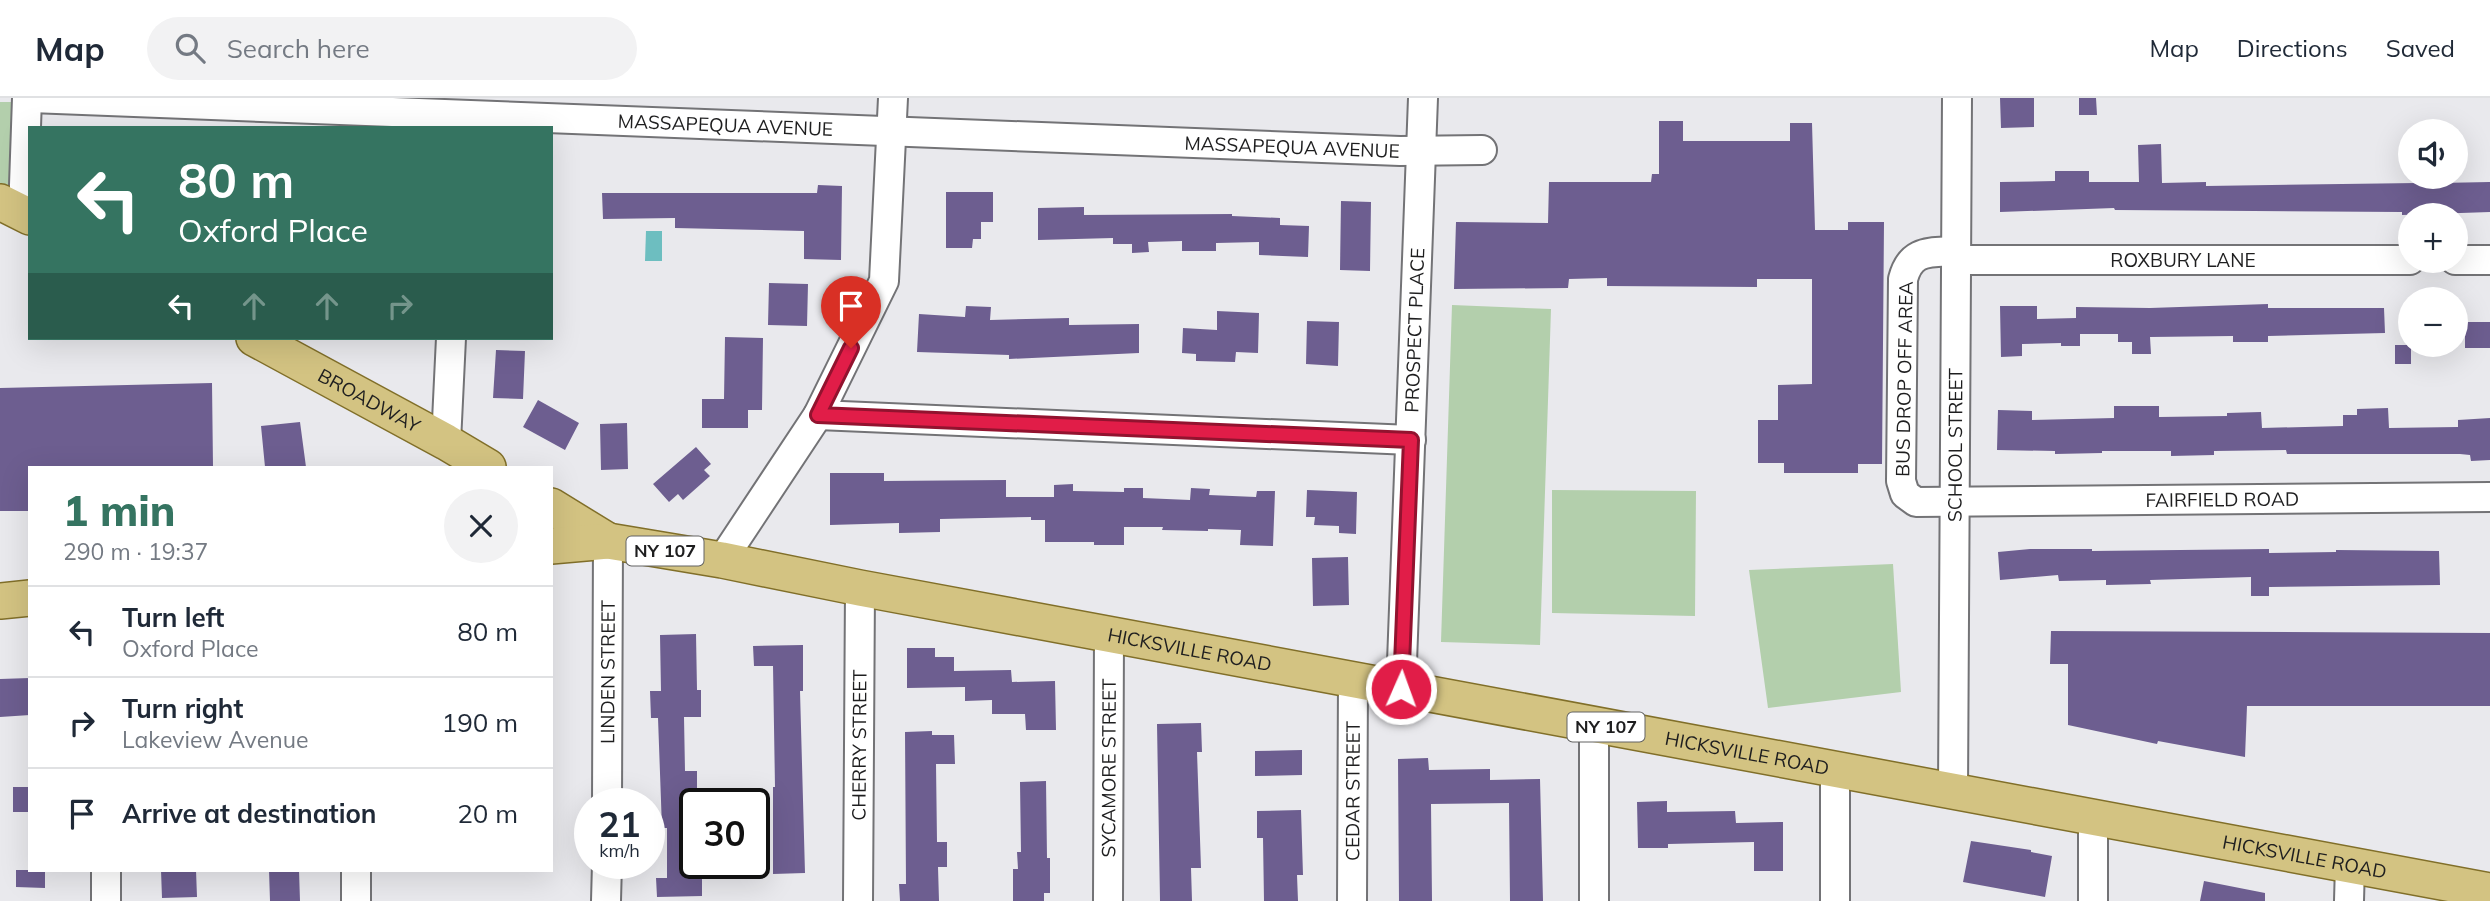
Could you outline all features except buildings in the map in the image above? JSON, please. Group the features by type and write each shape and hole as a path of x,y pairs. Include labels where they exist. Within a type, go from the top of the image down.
{"main road":[{"name":"BROADWAY","path":"258,340 486,466"},
{"path":"553,507 608,541"},
{"name":"HICKSVILLE ROAD","path":"553,546 608,541 722,560 860,588 2490,891"},
{"path":"0,601 28,598"}],"street":[{"name":"MASSAPEQUA AVENUE","path":"29,98 1421,152 1482,150"},
{"path":"18,211 29,98"},
{"path":"722,560 818,415 884,281 893,98"},
{"name":"PROSPECT PLACE","path":"1401,689 1423,98"},
{"name":"SCHOOL STREET","path":"1953,791 1957,98"},
{"name":"BUS DROP OFF AREA","path":"1955,256 1920,254 1907,265 1903,279 1900,481 1905,494 1916,502 1955,501"},
{"name":"ROXBURY LANE","path":"1955,256 2398,260"},
{"path":"2468,260 2490,260"},
{"path":"446,442 451,340"},
{"path":"818,415 1411,440"},
{"name":"FAIRFIELD ROAD","path":"1955,501 2490,497"},
{"name":"LINDEN STREET","path":"607,788 608,541"},
{"name":"CHERRY STREET","path":"858,901 860,588"},
{"name":"SYCAMORE STREET","path":"1108,901 1109,634"},
{"name":"CEDAR STREET","path":"1352,901 1353,680"},
{"path":"1594,725 1594,901"},
{"path":"1835,770 1835,901"},
{"path":"2093,818 2093,901"},
{"path":"2349,901 2350,865"},
{"path":"106,872 106,901"},
{"path":"356,872 356,901"},
{"path":"606,901 607,879"}],"green space":[{"path":"0,102 23,102 20,207 0,197"},
{"path":"1452,305 1551,309 1540,645 1441,642"},
{"path":"1552,490 1696,491 1695,616 1552,613"},
{"path":"1893,564 1901,692 1768,708 1749,570"}],"water":[{"path":"646,231 662,231 662,261 645,261"}],"route":[{"path":"851,348 818,415 1411,440 1401,689"}]}
